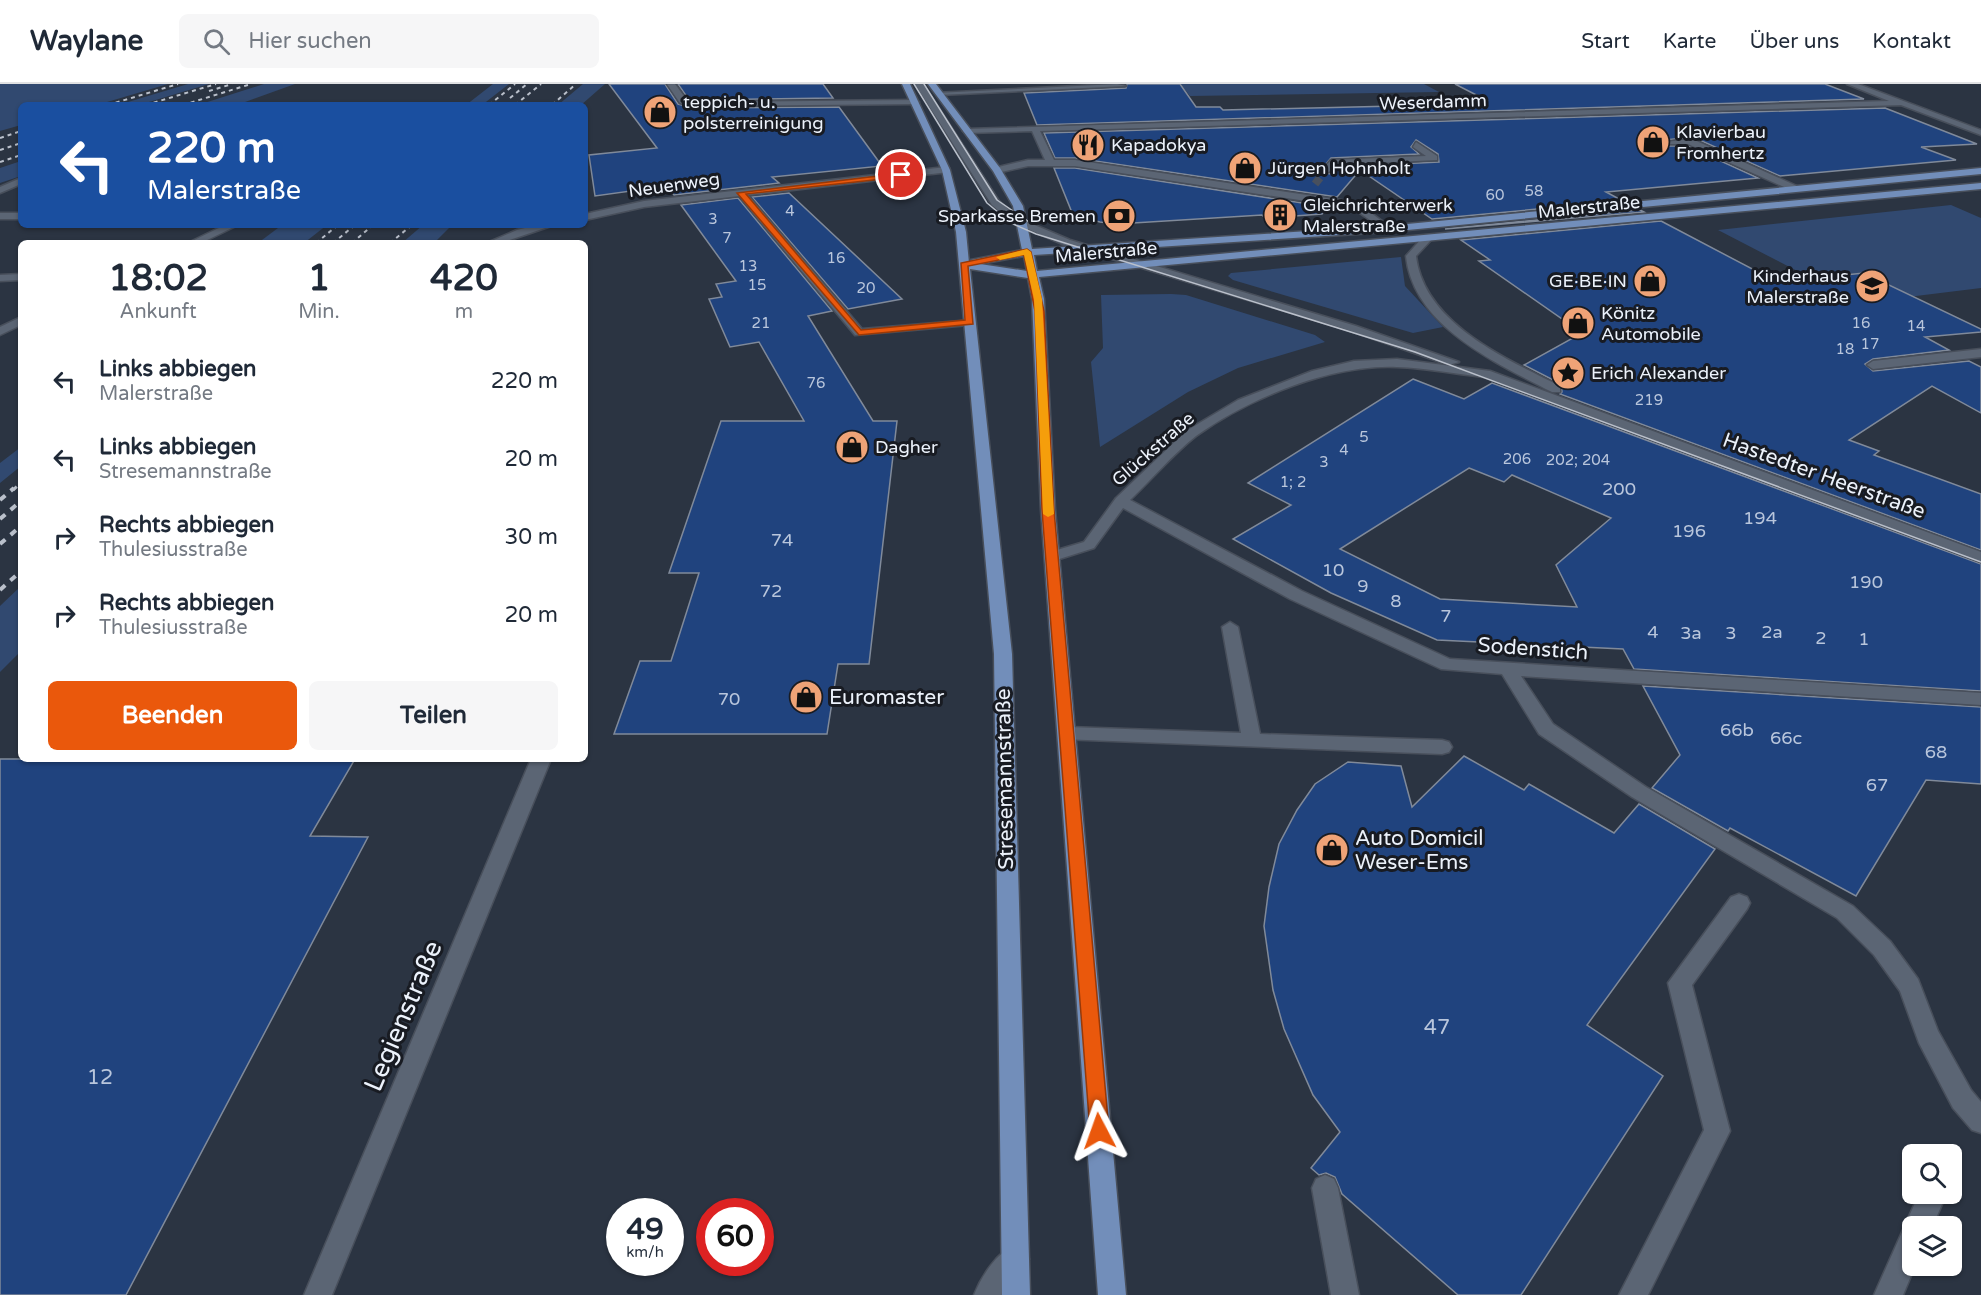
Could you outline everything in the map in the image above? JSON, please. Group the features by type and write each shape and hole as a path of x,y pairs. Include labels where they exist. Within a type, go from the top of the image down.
{"main road":[{"path":"906,84 946,170 961,232 964,265"},
{"path":"932,84 997,170 1018,206 1039,311 1048,510 1112,1295"},
{"name":"Malerstraße","path":"964,265 1027,252 1387,229 1981,171"},
{"name":"Malerstraße","path":"964,265 1031,275 1981,186"},
{"name":"Stresemannstraße","path":"964,265 1003,654 1016,1295"}],"street":[{"path":"671,84 683,101 693,104 915,102"},
{"path":"920,84 995,203 1021,223 1089,249 1352,328 1486,374"},
{"path":"1851,84 1981,133"},
{"path":"939,93 1122,86"},
{"name":"Weserdamm","path":"967,131 1901,103"},
{"path":"1035,129 1050,161"},
{"path":"1670,142 1689,141 1796,189"},
{"path":"1326,170 1331,163 1434,158 1416,145"},
{"path":"997,170 1050,161 1307,194 1360,209 1387,229"},
{"name":"Neuenweg","path":"588,216 644,204 946,170"},
{"path":"0,190 18,181"},
{"path":"741,193 859,333 969,322"},
{"path":"0,216 18,216"},
{"path":"200,240 226,228"},
{"path":"500,240 537,228"},
{"name":"Hastedter Heerstraße","path":"1427,239 1411,256 1414,277 1434,309 1512,366 1572,398 1653,434"},
{"path":"0,278 18,277"},
{"path":"0,332 18,322"},
{"path":"1873,365 1975,354 1981,361"},
{"name":"Hastedter Heerstraße","path":"1397,363 1486,374 1981,557"},
{"name":"Glückstraße","path":"1053,556 1089,545 1121,501 1191,434 1243,403 1316,374 1354,365 1397,363"},
{"name":"Sodenstich","path":"1121,501 1296,595 1447,665 1509,671 1981,699"},
{"path":"1230,627 1252,740"},
{"path":"1509,671 1546,729 1639,792 1845,912 1882,948 1910,986 1928,1035 1962,1099 1981,1121"},
{"path":"1068,734 1442,747"},
{"name":"Legienstraße","path":"318,1295 540,762"},
{"path":"1633,1295 1717,1131 1680,983 1739,903"},
{"path":"1325,1188 1345,1295"},
{"path":"987,1295 1016,1259"},
{"path":"1888,1295 1902,1263"}],"shaded area":[{"path":"0,84 168,84 107,102 18,102 18,126 0,131"},
{"path":"188,84 209,84 149,102 128,102"},
{"path":"264,84 295,84 245,102 207,102"},
{"path":"493,84 509,84 486,102 470,102"},
{"path":"583,84 605,84 584,102 562,102"},
{"path":"1180,84 1424,84 1439,92 1190,96"},
{"path":"18,162 18,177 0,183 0,168"},
{"path":"1951,205 1981,218 1981,288 1859,303 1718,230"},
{"path":"278,228 323,228 308,240 262,240"},
{"path":"420,228 449,228 437,240 406,240"},
{"path":"1401,257 1405,286 1443,327 1413,333 1233,280 1228,276 1231,273"},
{"path":"1101,295 1186,295 1315,335 1325,342 1238,368 1188,392 1100,447 1091,362 1103,348"},
{"path":"18,449 18,468 0,483 0,463"},
{"path":"18,589 18,654 0,672 0,606"}],"building":[{"path":"609,84 665,84 678,104 693,108 839,107 882,166 772,177 779,183 674,195 667,186 595,196 589,155 657,148"},
{"path":"678,84 823,84 833,98 693,100 687,97"},
{"path":"1127,84 1180,84 1196,107 1220,107 1223,110 1437,105 1433,102 1488,101 1455,84 1825,84 1864,99 1037,125 1024,93 1126,88"},
{"path":"1885,108 1977,144 1921,147 1956,160 1780,176 1693,137 1665,140 1663,143 1668,146 1688,146 1758,178 1606,192 1623,201 1432,219 1360,170 1337,197 1075,158 1055,158 1044,133","holes":["1416,140 1438,154 1439,162 1335,167 1330,174 1320,171 1331,158 1419,154 1411,147"]},
{"path":"1054,168 1075,168 1328,207 1322,214 1265,218 1262,215 1117,224 1100,222 1073,215"},
{"path":"789,193 902,299 848,309 752,197"},
{"path":"738,198 832,311 808,316 873,421 897,421 869,664 838,664 827,734 614,734 640,661 671,661 699,573 669,573 721,421 804,421 759,342 730,347 709,299 722,297 716,284 736,281 681,205"},
{"path":"1640,210 1644,212 1445,229"},
{"path":"1661,221 1777,282 1864,273 1981,329 1981,332 1925,337 1949,350 1873,359 1865,364 1873,371 1969,361 1981,367 1981,413 1932,386 1849,440 1879,451 1874,455 1981,494 1981,550 1560,394 1561,384 1524,365 1582,333 1479,261 1490,260 1461,240"},
{"path":"1413,379 1464,399 1492,383 1981,564 1981,691 1634,669 1623,649 1437,640 1331,593 1233,539 1291,505 1248,483","holes":["1469,468 1504,482 1512,475 1611,518 1556,565 1577,607 1440,599 1340,549"]},
{"path":"1643,686 1981,707 1981,784 1926,780 1856,896 1730,828 1728,831 1652,788 1680,755"},
{"path":"1464,756 1524,790 1529,784 1614,833 1639,804 1715,849 1587,1025 1663,1076 1521,1295 1458,1295 1342,1194 1335,1177 1326,1173 1319,1175 1311,1168 1340,1132 1313,1095 1284,1029 1273,990 1264,926 1269,887 1279,844 1297,810 1315,784 1348,762 1401,766 1412,807"},
{"path":"0,759 18,759 18,762 353,762 310,836 368,837 126,1295 0,1295"}],"tunnel":[{"path":"1315,184 1326,170"}],"tram line":[{"path":"914,84 987,203 1011,223 1036,234 1415,352 1981,562"},
{"path":"924,84 997,200 1032,224"}],"railway":[{"path":"118,102 178,84"},
{"path":"156,102 216,84"},
{"path":"209,91 232,84"},
{"path":"193,102 251,84"},
{"path":"493,102 515,84"},
{"path":"510,98 527,84"},
{"path":"519,102 541,84"},
{"path":"555,102 576,84"},
{"path":"0,138 18,132"},
{"path":"0,150 18,144"},
{"path":"0,162 18,156"},
{"path":"320,240 334,228"},
{"path":"337,240 351,228"},
{"path":"356,240 370,228"},
{"path":"394,240 408,228"},
{"path":"13,490 18,486"},
{"path":"0,500 14,488"},
{"path":"0,519 18,504"},
{"path":"0,544 18,529"},
{"path":"0,590 18,574"}],"slow traffic":[{"path":"1000,257 1027,252 1038,299 1048,514"}],"place":[{"name":"teppich- u. polsterreinigung","path":"660,112"},
{"name":"Klavierbau Fromhertz","path":"1653,142"},
{"name":"Kapadokya","path":"1088,145"},
{"name":"Jürgen Hohnholt","path":"1245,168"},
{"name":"Gleichrichterwerk Malerstraße","path":"1280,215"},
{"name":"Sparkasse Bremen","path":"1119,216"},
{"name":"GE·BE·IN","path":"1650,281"},
{"name":"Kinderhaus Malerstraße","path":"1872,286"},
{"name":"Könitz Automobile","path":"1578,323"},
{"name":"Erich Alexander","path":"1568,373"},
{"name":"Dagher","path":"852,447"},
{"name":"Euromaster","path":"806,697"},
{"name":"Auto Domicil Weser-Ems","path":"1332,850"}],"route":[{"path":"901,175 741,193 859,333 969,322 964,265 1027,252 1039,311 1048,510 1099,1131"}]}
